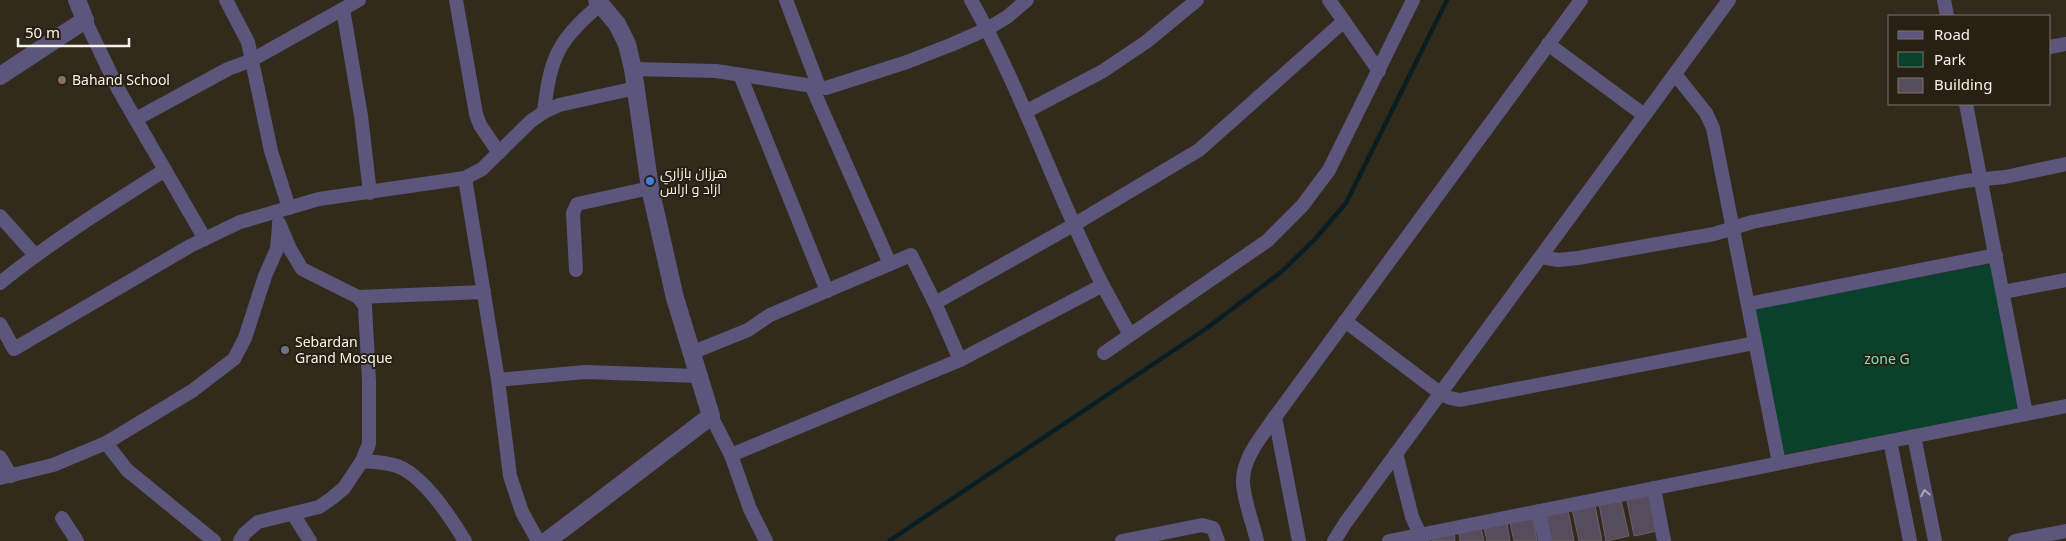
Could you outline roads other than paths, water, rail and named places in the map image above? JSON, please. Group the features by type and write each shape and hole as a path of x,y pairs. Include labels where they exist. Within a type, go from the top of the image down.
{"street":[{"path":"77,0 118,89 205,239"},
{"path":"226,0 248,42 290,249 302,269 358,297 365,306 369,381 369,444 362,461 344,488 319,507 258,522 245,533 240,541"},
{"path":"456,0 476,114 480,125 499,153"},
{"path":"786,0 815,86 890,264"},
{"path":"971,0 1027,111 1075,224 1103,285 1130,336"},
{"path":"633,69 716,71 826,88 907,62 987,29 1007,17 1027,0"},
{"path":"1027,111 1103,71 1139,47 1197,0"},
{"path":"1329,0 1379,71"},
{"path":"1104,353 1268,241 1302,206 1329,170 1413,0"},
{"path":"1257,541 1243,484 1245,469 1251,452 1581,0"},
{"path":"1334,541 1396,453 1729,0"},
{"path":"1944,0 1947,15"},
{"path":"544,112 548,83 556,56 568,35 599,2 617,24 627,44 633,69 650,188 675,298 698,376 711,416 731,455 750,509 766,541"},
{"path":"136,119 228,69 252,60 349,4 370,193"},
{"path":"0,76 85,20"},
{"path":"935,302 1075,224 1199,150 1344,21"},
{"path":"1548,44 1644,116"},
{"path":"2051,47 2066,44"},
{"path":"1675,74 1706,114 1713,128 1779,463"},
{"path":"740,75 827,291"},
{"path":"0,324 14,349 190,246 240,222 282,214 319,199 465,178 482,169 531,121 544,112 559,105 636,88"},
{"path":"1966,105 2026,414"},
{"path":"1540,257 1558,260 1578,258 1714,234 1752,222 1981,179 2005,177 2066,164"},
{"path":"0,283 84,220 165,170"},
{"path":"465,178 498,380 510,476 522,512 538,541"},
{"path":"576,270 573,213 577,204 650,188"},
{"path":"0,457 5,477 53,464 106,443 192,391 234,359 245,338 265,276 277,249 282,214"},
{"path":"0,216 35,255"},
{"path":"691,353 748,330 770,315 912,255 960,360"},
{"path":"1748,304 1996,255"},
{"path":"2003,292 2066,280"},
{"path":"731,455 960,360 1103,285"},
{"path":"358,297 484,292"},
{"path":"1345,321 1440,393 1460,400 1755,343"},
{"path":"498,380 585,372 698,376"},
{"path":"1389,541 1421,538 1539,511 2066,406"},
{"path":"547,541 711,416"},
{"path":"1275,417 1300,541"},
{"path":"1914,436 1935,541"},
{"path":"1890,441 1910,541"},
{"path":"106,443 127,470 214,541"},
{"path":"1396,453 1412,517 1421,538"},
{"path":"362,461 382,462 399,467 412,476 448,514 465,541"},
{"path":"1654,488 1664,541"},
{"path":"1539,511 1545,541"},
{"path":"293,514 310,541"},
{"path":"62,518 77,541"},
{"path":"1122,541 1202,525 1213,528 1218,541"},
{"path":"2015,541 2066,531"}],"waterway":[{"path":"889,541 1207,328 1281,272 1315,239 1346,203 1447,0"}],"place":[{"name":"Bahand School","path":"62,80"},
{"name":"هرزان بازاري ازاد و اراس","path":"650,181"},
{"name":"Sebardan Grand Mosque","path":"285,350"}],"park label":[{"name":"zone G","path":"1887,359"}]}
